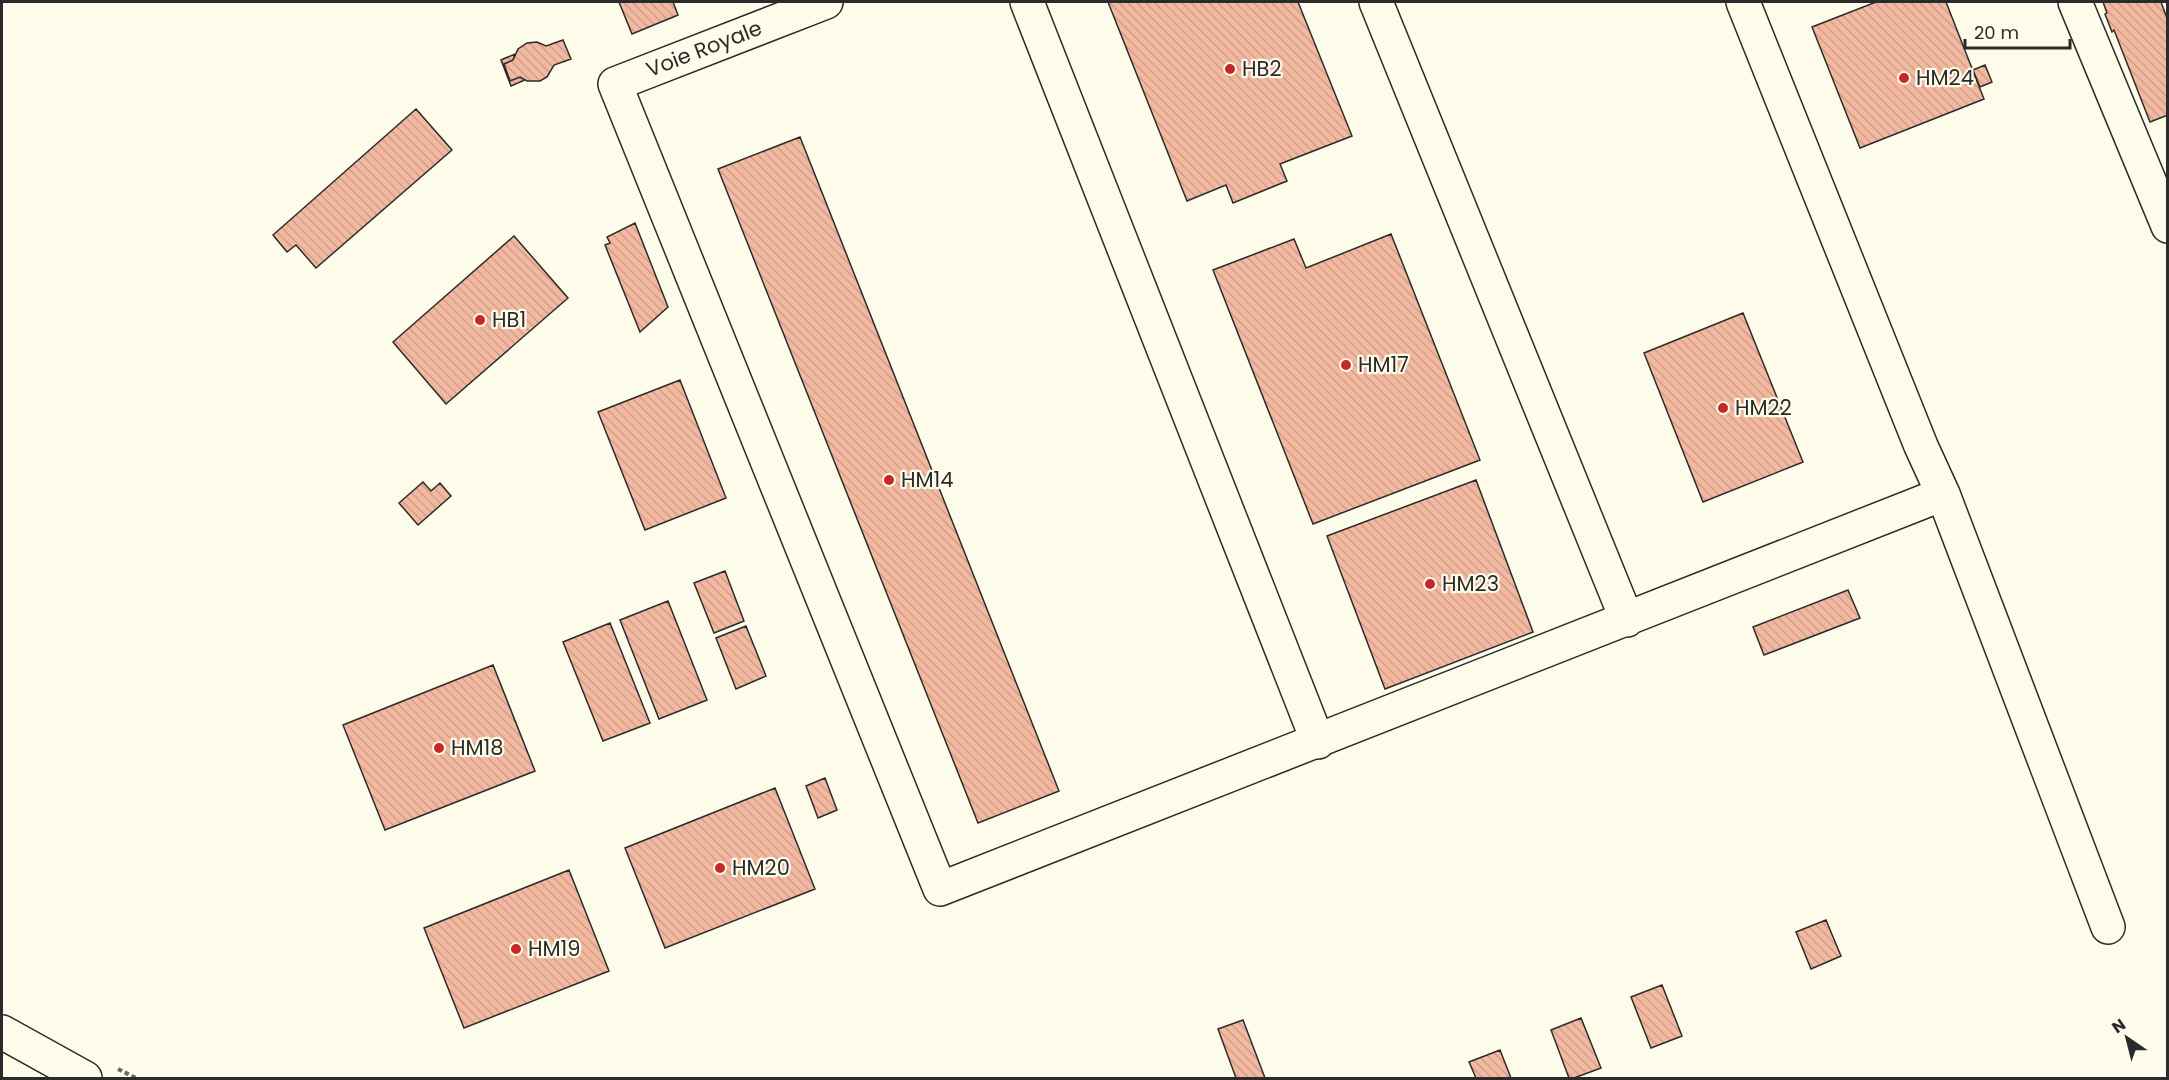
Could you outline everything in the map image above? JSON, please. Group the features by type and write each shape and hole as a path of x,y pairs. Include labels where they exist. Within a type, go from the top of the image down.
{"main road":[{"name":"Voie Royale","path":"826,2 615,84 940,889 1318,742"},
{"path":"1027,2 1318,742 1943,494"},
{"path":"1376,2 1627,620"},
{"path":"1743,2 1921,446 1943,494 2108,927"},
{"path":"2076,2 2168,226"},
{"path":"2,1032 85,1078"}],"building":[{"path":"619,2 673,2 678,15 632,34"},
{"name":"HB2","path":"1108,2 1298,2 1352,136 1280,164 1287,181 1233,203 1226,185 1187,201"},
{"name":"HM24","path":"1876,2 1946,2 1984,99 1860,148 1812,27"},
{"path":"2103,2 2161,2 2168,21 2168,115 2150,122 2114,30 2112,32"},
{"path":"563,40 571,59 554,65 547,77 540,81 527,81 520,77 510,81 504,64 513,60 518,49 527,43 537,42 546,46"},
{"path":"515,54 513,60 504,64 510,81 520,77 525,80 511,86 501,60"},
{"path":"1985,65 1992,82 1980,87 1973,70"},
{"path":"416,109 452,150 316,268 296,245 287,252 273,235"},
{"name":"HM14","path":"800,137 1059,791 978,823 718,169"},
{"path":"635,223 668,307 640,332 605,245 610,243 607,237"},
{"name":"HM17","path":"1391,234 1480,460 1313,524 1213,270 1294,239 1306,268"},
{"name":"HB1","path":"514,236 568,298 446,404 393,342"},
{"name":"HM22","path":"1743,313 1803,462 1703,502 1644,353"},
{"path":"680,380 726,498 645,530 598,412"},
{"name":"HM23","path":"1476,480 1533,632 1385,689 1327,536"},
{"path":"423,482 431,491 440,483 451,496 418,525 399,503"},
{"path":"725,571 744,621 714,633 694,583"},
{"path":"1848,590 1860,618 1764,655 1753,627"},
{"path":"668,601 707,700 659,719 620,620"},
{"path":"610,623 650,723 603,741 563,642"},
{"path":"746,626 766,676 736,689 716,638"},
{"name":"HM18","path":"493,665 535,771 385,830 343,725"},
{"path":"825,778 837,810 818,818 806,786"},
{"name":"HM20","path":"775,788 815,889 665,948 625,848"},
{"name":"HM19","path":"569,870 609,971 464,1028 424,928"},
{"path":"1826,920 1841,956 1811,969 1796,932"},
{"path":"1662,985 1682,1036 1651,1048 1631,997"},
{"path":"1581,1018 1601,1068 1569,1078 1551,1030"},
{"path":"1243,1020 1265,1078 1236,1078 1218,1029"},
{"path":"1500,1050 1511,1078 1476,1078 1469,1062"}],"place":[{"name":"HB2","path":"1230,69"},
{"name":"HM24","path":"1904,78"},
{"name":"HB1","path":"480,320"},
{"name":"HM17","path":"1346,365"},
{"name":"HM22","path":"1723,408"},
{"name":"HM14","path":"889,480"},
{"name":"HM23","path":"1430,584"},
{"name":"HM18","path":"439,748"},
{"name":"HM20","path":"720,868"},
{"name":"HM19","path":"516,949"}]}
